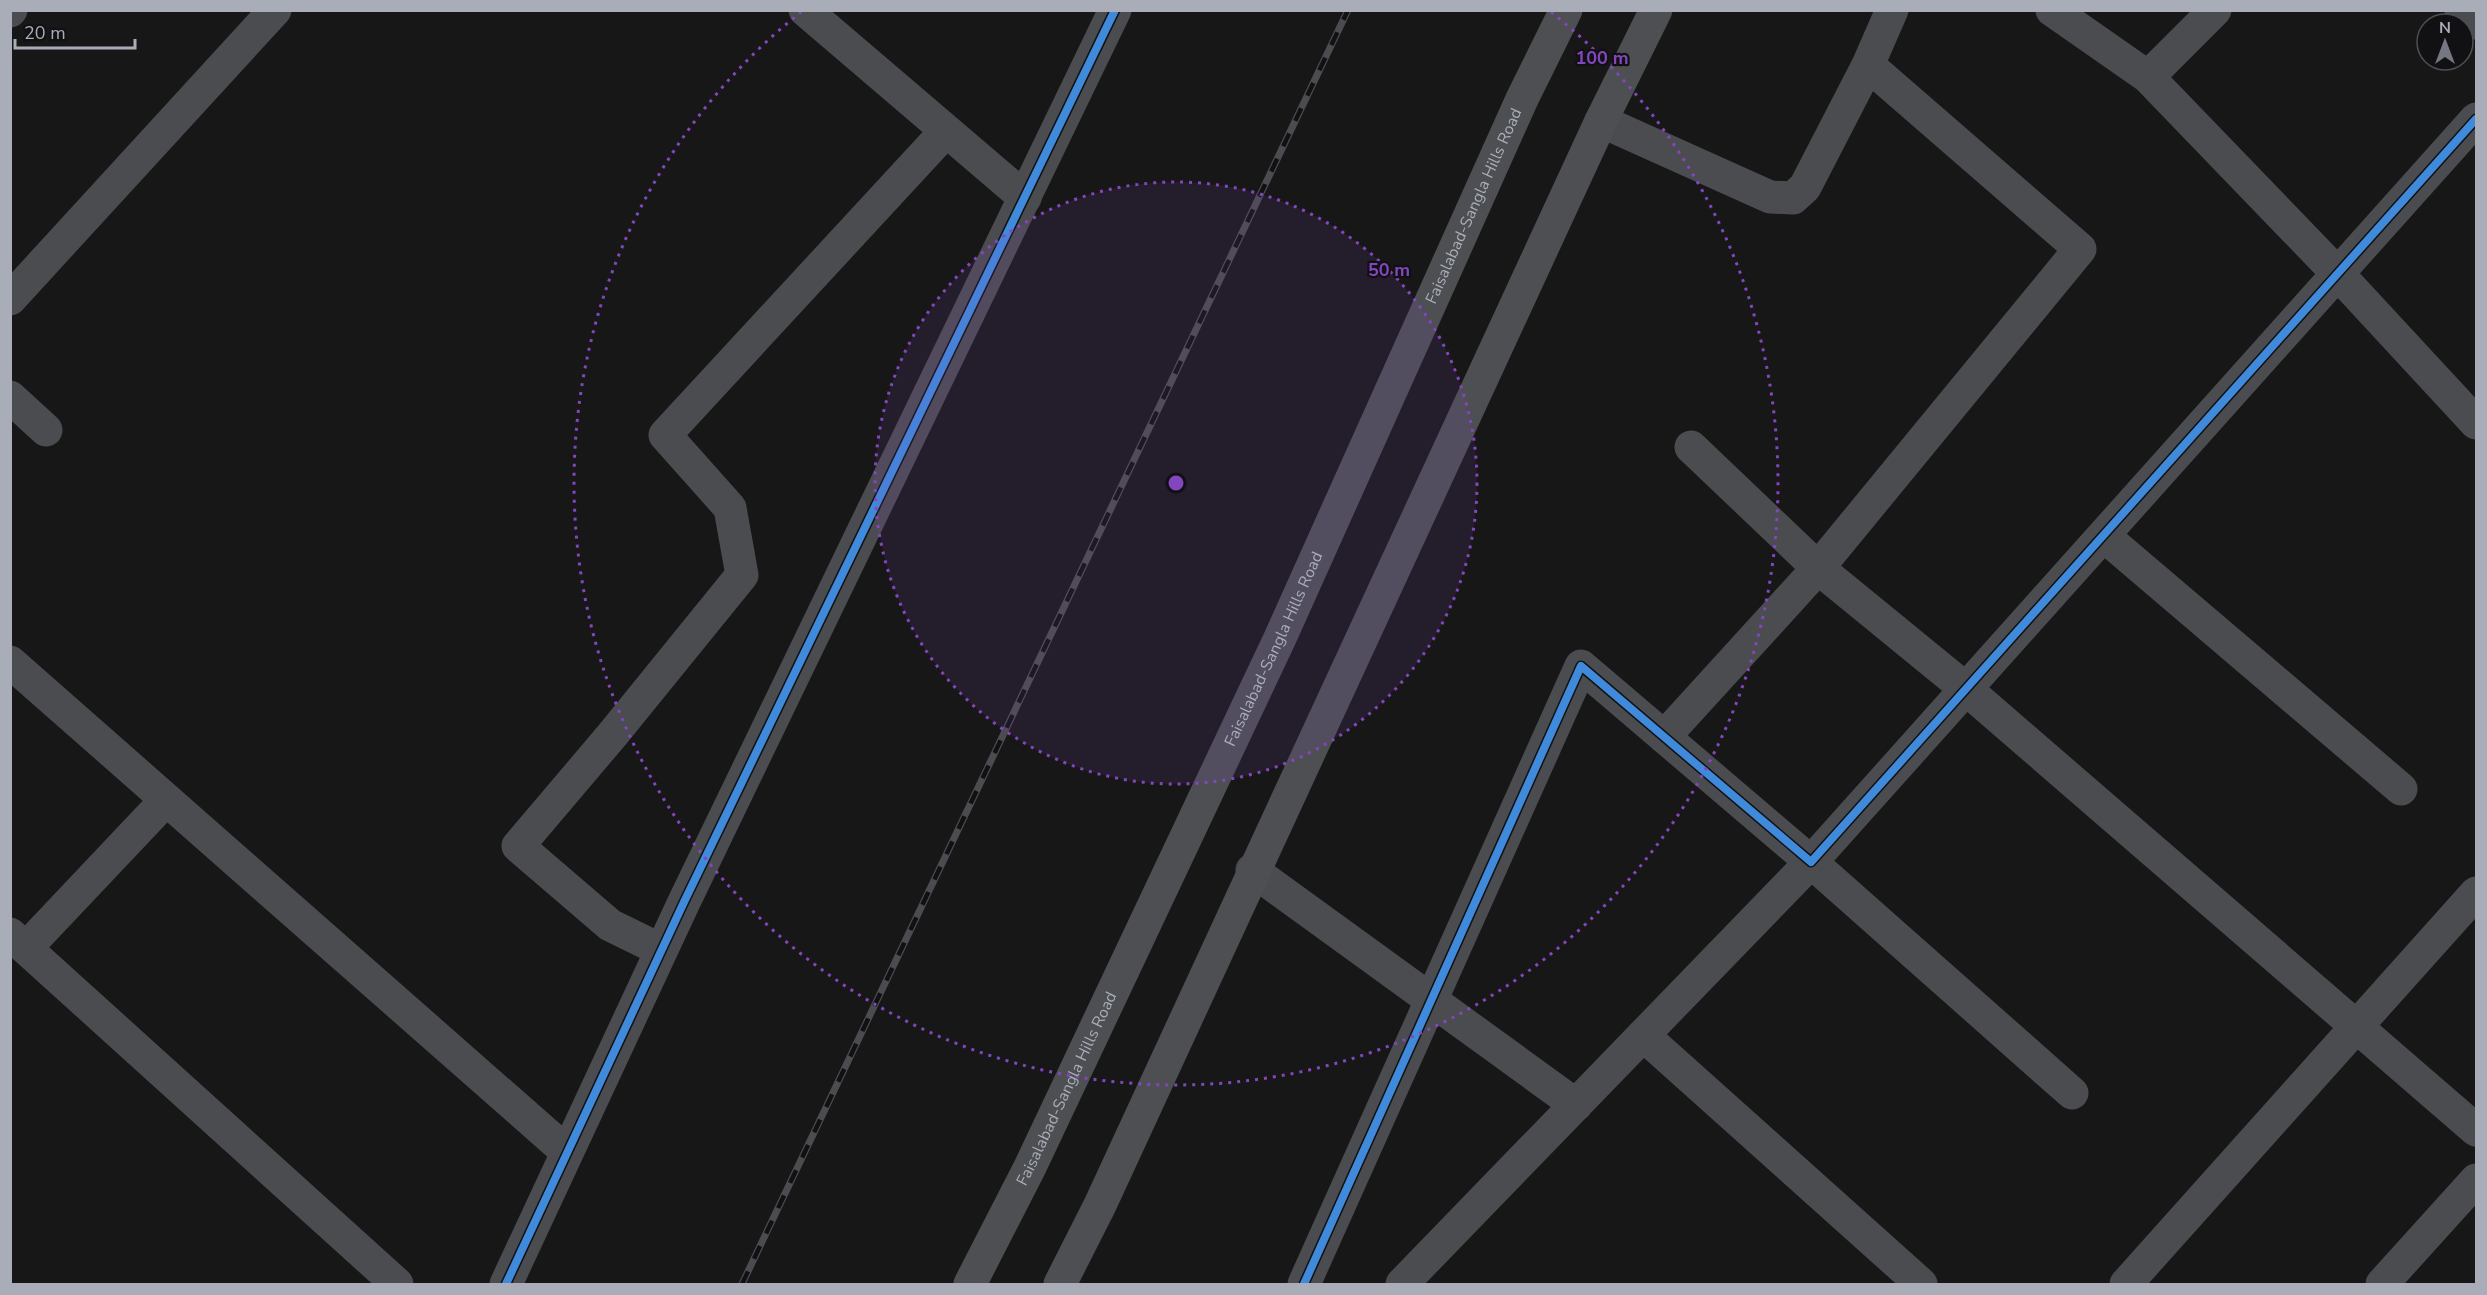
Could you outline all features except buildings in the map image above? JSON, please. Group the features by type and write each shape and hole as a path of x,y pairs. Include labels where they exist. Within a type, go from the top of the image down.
{"main road":[{"name":"Faisalabad-Sangla Hills Road","path":"970,1284 1030,1167 1280,638 1522,99 1566,10"},
{"path":"1060,1284 1100,1205 1252,870 1601,121 1656,10"}],"street":[{"path":"10,299 274,10"},
{"path":"805,10 1025,198"},
{"path":"506,1284 661,950 1115,10"},
{"path":"1601,121 1770,197 1793,198 1805,187 1868,65 1892,10"},
{"path":"2052,10 2148,77 2339,275 2476,423"},
{"path":"2148,77 2216,10"},
{"path":"2461,10 2476,23"},
{"path":"1664,737 1818,568 2080,249 1868,65"},
{"path":"1402,1284 1811,862 2476,120"},
{"path":"661,950 610,925 518,846 613,734 742,575 730,508 665,435 946,131"},
{"path":"10,397 46,430"},
{"path":"1691,447 1818,568 1966,690 2476,1130"},
{"path":"2104,536 2401,789"},
{"path":"10,662 567,1152"},
{"path":"1304,1284 1581,666 1811,862 2072,1093"},
{"path":"166,800 18,941 397,1284"},
{"path":"1252,870 1576,1105"},
{"path":"2126,1284 2476,893"},
{"path":"1643,1035 1921,1284"},
{"path":"2382,1284 2476,1180"}],"railway":[{"path":"742,1284 1348,10"}],"cycle path":[{"path":"506,1284 684,902 1115,10"},
{"path":"1304,1284 1581,666 1811,862 2476,119"}]}
